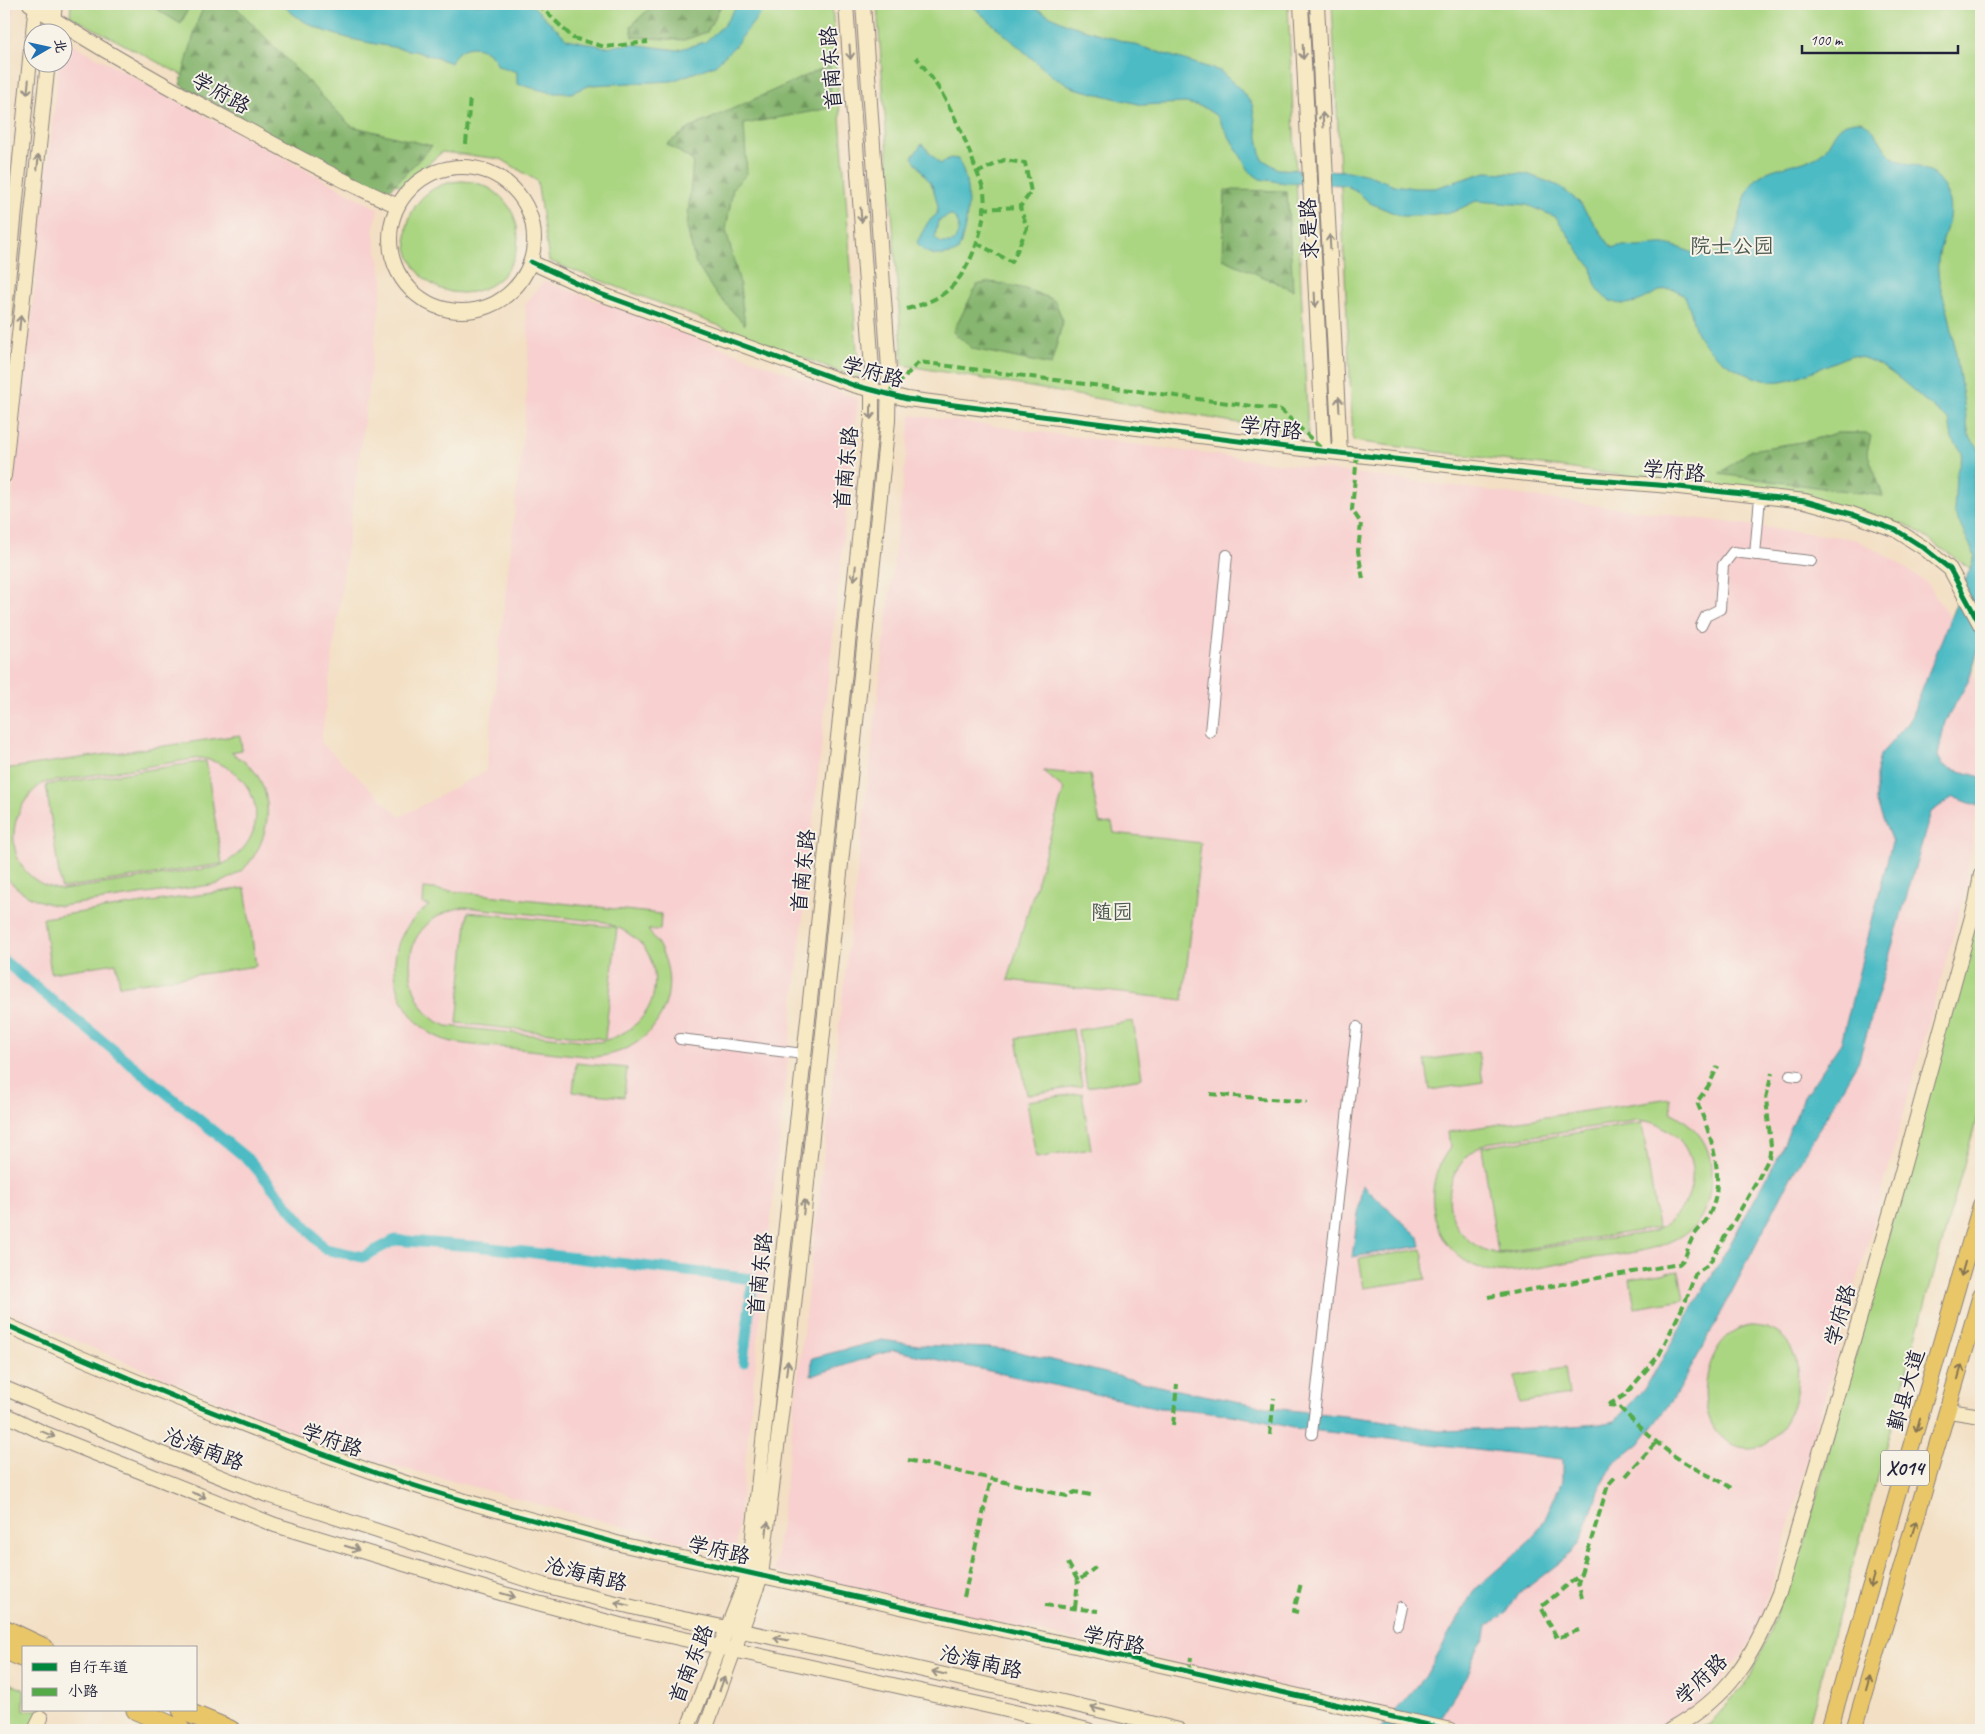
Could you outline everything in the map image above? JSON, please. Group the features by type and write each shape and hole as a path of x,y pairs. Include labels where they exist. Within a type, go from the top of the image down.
{"highway":[{"path":"4,1629 40,1646"},
{"path":"4,1649 22,1657"},
{"path":"140,1712 181,1730"},
{"path":"187,1712 230,1730"}],"main road":[{"path":"53,22 55,4"},
{"name":"首南东路","path":"686,1730 727,1628 755,1575 804,1054 870,437 872,390 846,4"},
{"name":"首南东路","path":"705,1730 742,1631 755,1575 790,1343 888,421 889,369 863,4"},
{"name":"求是路","path":"1301,4 1324,451"},
{"name":"求是路","path":"1317,4 1340,453"},
{"path":"33,22 34,5"},
{"name":"学府路","path":"34,5 49,22"},
{"name":"学府路","path":"72,34 348,184 398,206"},
{"path":"4,321 29,72"},
{"path":"4,476 47,72"},
{"path":"464,166 490,172 513,187 528,209 535,235 531,262 520,283 503,300 481,309 457,312 434,306 414,294 399,275 391,252 390,228 398,206 414,184 437,171 464,166"},
{"name":"学府路","path":"531,262 598,293 872,390 907,399 1340,453 1805,502 1852,514 1896,530 1924,548 1950,569 1981,626"},
{"name":"学府路","path":"1670,1730 1696,1716 1741,1670 1762,1634 1778,1593 1895,1197 1976,902 1981,874"},
{"name":"鄞县大道","path":"1828,1730 1981,1205"},
{"name":"X014","path":"1854,1730 1949,1411 1981,1295"},
{"name":"学府路","path":"4,1324 138,1384 264,1433 379,1474 617,1543 1451,1730"},
{"name":"沧海南路","path":"4,1388 152,1450 267,1495 543,1585 727,1628 1112,1712 1179,1730"},
{"path":"1949,1411 1981,1416"},
{"name":"沧海南路","path":"4,1414 44,1433 275,1525 504,1594 620,1625 1002,1709 1088,1730"}],"street":[{"path":"1755,554 1760,497"},
{"path":"1701,626 1706,616 1720,609 1723,565 1733,552 1811,561"},
{"path":"1210,732 1227,555"},
{"path":"1312,1434 1357,1027"},
{"path":"680,1039 804,1054"},
{"path":"1398,1625 1402,1607"}],"shaded area":[{"path":"4,4 14,8 4,106"},
{"path":"72,44 378,209 373,231 383,280 321,742 400,817 486,771 526,408 529,337 525,305 544,281 858,399 735,1556 331,1449 4,1310 4,574 58,72 72,72"},
{"path":"911,415 1855,539 1895,561 1928,584 1970,650 1981,724 1981,780 1964,896 1781,1555 1760,1622 1749,1644 1720,1684 1689,1711 1654,1730 1473,1730 775,1572"}],"green space":[{"path":"71,4 832,4 859,379 549,261 537,181 501,159 442,152 402,186 379,179 70,16"},
{"path":"148,4 190,4 181,24"},
{"path":"205,4 233,4 351,126 432,146 385,195 180,85 198,20"},
{"path":"654,4 722,4 707,32 684,40 633,37 631,26"},
{"path":"877,4 1288,4 1308,435 903,365"},
{"name":"院士公园","path":"1332,4 1976,4 1981,49 1981,585 1974,571 1911,527 1800,498 1353,441"},
{"path":"830,65 831,108 744,124 747,174 733,188 726,230 739,280 745,325 713,290 695,262 687,227 693,161 667,144 690,128"},
{"path":"462,181 483,185 502,197 514,216 518,237 514,258 502,277 483,289 462,293 441,289 422,277 410,258 406,237 410,216 422,197 441,185"},
{"path":"1225,190 1287,191 1293,290 1223,259"},
{"path":"989,282 1023,288 1055,301 1063,321 1051,365 973,349 953,332 977,285"},
{"path":"1837,433 1866,433 1871,436 1867,452 1883,496 1719,474 1751,450 1807,441"},
{"path":"240,735 242,750 231,752 253,769 261,783 267,806 265,830 256,853 246,867 231,878 218,884 61,906 52,905 36,900 22,892 4,875 6,788 4,769","holes":["200,758 221,764 238,776 249,790 255,806 255,824 249,840 236,855 217,867 62,890 42,884 28,874 19,860 14,844 15,828 20,811 29,796 43,783"]},
{"path":"206,761 222,864 61,888 46,785"},
{"name":"随园","path":"1043,771 1090,775 1100,824 1112,823 1114,833 1201,843 1183,1000 1008,980 1064,789"},
{"path":"245,888 256,966 120,986 116,963 51,973 43,918"},
{"path":"424,888 661,914 660,930 648,930 661,950 668,971 668,991 663,1011 653,1028 637,1042 618,1052 594,1057 467,1044 441,1039 430,1033 412,1016 405,1006 396,982 395,960 399,942 408,926 429,906 423,904","holes":["464,907 605,922 616,927 468,912 457,1023 605,1039 617,927 634,938 647,952 654,973 654,986 648,1009 641,1019 632,1027 611,1039 598,1042 447,1026 432,1018 417,998 413,987 410,963 415,940 430,922 446,912"]},
{"path":"1981,890 1981,1103 1807,1730 1694,1730 1710,1724 1752,1675 1803,1546"},
{"path":"1133,1021 1142,1078 1087,1087 1078,1030"},
{"path":"1073,1029 1082,1086 1027,1095 1017,1038"},
{"path":"1478,1052 1483,1082 1430,1090 1425,1060"},
{"path":"576,1063 627,1068 624,1097 573,1092"},
{"path":"1082,1093 1091,1149 1036,1158 1027,1101"},
{"path":"1670,1098 1672,1113 1695,1130 1701,1137 1709,1154 1711,1181 1709,1197 1695,1226 1682,1236 1663,1245 1631,1253 1584,1259 1526,1270 1497,1272 1483,1269 1465,1261 1451,1249 1441,1234 1435,1217 1433,1200 1434,1182 1440,1164 1450,1148 1448,1132","holes":["1639,1120 1661,1126 1677,1137 1687,1152 1692,1169 1691,1187 1684,1205 1671,1220 1652,1232 1500,1254 1480,1247 1464,1236 1454,1221 1450,1204 1450,1187 1457,1170 1469,1155 1487,1143"]},
{"path":"1642,1123 1658,1228 1498,1253 1482,1147"},
{"path":"1422,1249 1426,1279 1364,1288 1359,1259"},
{"path":"1679,1271 1684,1300 1635,1308 1630,1279"},
{"path":"1749,1326 1776,1332 1792,1349 1798,1373 1795,1398 1785,1423 1770,1440 1750,1448 1727,1441 1717,1431 1710,1419 1706,1405 1705,1389 1712,1359 1719,1346 1730,1334"},
{"path":"1565,1368 1569,1395 1519,1403 1515,1376"},
{"path":"4,1680 22,1689 22,1712 43,1712 33,1730 4,1730"}],"water":[{"path":"282,4 531,4 567,39 605,47 632,44 677,50 705,42 724,25 738,4 768,4 734,47 715,65 672,81 591,85 571,93 552,93 517,84 517,72 498,66 489,53 482,49 475,47 461,50 455,55 451,63 419,52 361,41 326,31 295,15"},
{"path":"970,4 1026,4 1067,24 1220,71 1240,89 1252,104 1262,159 1278,169 1348,171 1369,175 1394,185 1414,188 1435,188 1486,172 1527,174 1559,186 1579,202 1612,248 1664,244 1703,255 1719,254 1731,244 1743,204 1753,183 1760,176 1772,170 1817,156 1823,151 1842,125 1849,122 1864,122 1894,158 1930,172 1941,183 1949,201 1949,219 1939,252 1938,269 1950,320 1969,436 1980,451 1974,476 1974,497 1981,538 1981,640 1969,680 1945,722 1938,756 1942,764 1949,768 1981,777 1981,807 1953,797 1931,812 1859,1060 1790,1179 1707,1340 1673,1399 1639,1444 1613,1464 1601,1486 1580,1542 1572,1553 1519,1594 1506,1613 1487,1626 1485,1637 1477,1649 1468,1674 1432,1730 1379,1730 1425,1677 1474,1590 1532,1539 1543,1522 1562,1481 1562,1459 1293,1428 1226,1414 1159,1408 893,1350 811,1376 812,1358 882,1340 918,1345 989,1348 1015,1351 1167,1388 1272,1408 1380,1420 1439,1431 1556,1427 1615,1421 1647,1385 1729,1246 1779,1155 1804,1097 1841,1043 1892,842 1876,801 1876,772 1880,755 1909,722 1975,556 1954,512 1956,475 1963,453 1952,439 1949,420 1892,373 1867,359 1852,355 1790,379 1770,381 1745,374 1720,359 1710,350 1696,331 1686,299 1678,291 1673,289 1663,290 1629,304 1612,302 1605,298 1596,285 1592,266 1584,259 1556,217 1527,205 1476,201 1453,212 1401,216 1370,203 1355,190 1345,185 1285,183 1260,179 1250,172 1217,116 1203,107 1186,103 1142,105 1074,88 1053,77"},
{"path":"922,144 940,164 950,158 958,159 966,181 968,205 965,228 958,251 947,255 935,255 924,251 917,242 928,222 937,214 938,206 933,187 912,157","holes":["950,215 954,217 959,228 957,236 952,243 941,243 935,238 938,221"]},
{"path":"1362,1185 1419,1237 1421,1246 1352,1257"}],"waterway":[{"path":"4,961 250,1161 325,1249 363,1257 395,1240 484,1247 753,1279 743,1362"}],"marked path":[{"path":"538,4 573,38 605,47 648,42"},
{"path":"907,309 939,297 956,282 971,259 980,231 985,204 982,186 957,123 935,82 916,57"},
{"path":"466,144 470,97"},
{"path":"976,243 1012,262 1027,228 1020,207 1031,192 1025,163 1004,160 977,173"},
{"path":"982,209 1020,207"},
{"path":"888,394 919,362 1281,410 1324,451"},
{"path":"1357,455 1352,510 1361,523 1358,551 1363,579"},
{"path":"1488,1297 1679,1264 1682,1261 1692,1238 1707,1219 1713,1205 1716,1190 1716,1160 1708,1130 1697,1102 1709,1085 1718,1066"},
{"path":"1608,1405 1625,1395 1659,1355 1686,1300 1695,1274 1709,1264 1769,1158 1771,1146 1766,1098 1772,1073"},
{"path":"1210,1094 1307,1102"},
{"path":"1173,1425 1177,1384"},
{"path":"1270,1435 1274,1398"},
{"path":"1608,1405 1618,1406 1654,1440 1683,1462 1731,1488"},
{"path":"1626,1476 1657,1441"},
{"path":"908,1460 1067,1496 1075,1492 1091,1495"},
{"path":"1582,1598 1578,1583 1608,1485 1617,1475"},
{"path":"964,1597 991,1479"},
{"path":"1068,1563 1078,1581 1096,1567"},
{"path":"1579,1630 1557,1638 1541,1607 1581,1574"},
{"path":"1075,1608 1078,1581"},
{"path":"1299,1612 1294,1611 1301,1583"},
{"path":"1045,1605 1098,1611"},
{"path":"1189,1673 1191,1657"}],"cycle path":[{"path":"531,262 598,293 853,385 907,399 1294,448 1547,476 1670,486 1805,501 1852,514 1896,530 1924,548 1950,569 1981,626"},
{"path":"4,1324 142,1384 282,1439 376,1473 500,1511 624,1545 1451,1730"}]}
